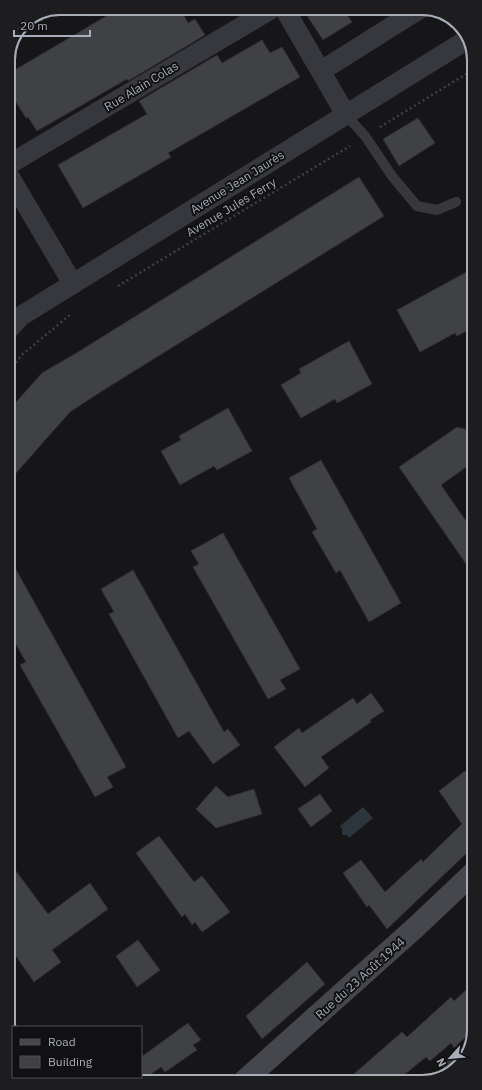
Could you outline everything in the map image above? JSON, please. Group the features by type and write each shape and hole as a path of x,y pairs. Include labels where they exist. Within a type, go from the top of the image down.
{"main road":[{"name":"Rue du 23 Août 1944","path":"250,1075 417,926 467,879"}],"street":[{"name":"Rue Alain Colas","path":"15,161 261,15"},
{"path":"288,15 346,115"},
{"path":"321,71 410,15"},
{"name":"Avenue Jean Jaurès","path":"15,322 21,316 72,284 463,42"},
{"path":"15,186 72,284"}],"lane":[{"path":"346,115 365,136 392,176 417,206 437,210 456,202"}],"path":[{"path":"30,26 48,17"},
{"name":"Avenue Jules Ferry","path":"111,290 467,73"},
{"path":"15,364 24,354 74,312"}],"shaded area":[{"path":"363,807 373,818 349,838 347,835 342,835 342,829 340,826"}],"building":[{"path":"108,15 184,15 188,23 195,19 205,35 128,81 127,79 37,131 28,117 26,118 15,103 15,70"},
{"path":"307,15 347,15 352,22 323,40"},
{"path":"262,40 270,53 282,47 300,77 168,153 171,157 83,208 58,165 147,114 139,101 217,55 222,63"},
{"path":"418,118 435,143 399,166 383,139"},
{"path":"359,177 384,216 70,412 15,474 15,403 42,373"},
{"path":"467,272 467,331 457,336 455,333 420,352 397,310"},
{"path":"349,341 372,384 337,403 335,399 301,418 281,385 301,373 299,369"},
{"path":"228,408 252,451 217,470 214,466 180,485 161,451 181,440 179,436"},
{"path":"457,427 467,430 467,467 441,485 467,522 467,565 399,467"},
{"path":"321,460 401,603 369,622 340,570 336,573 312,532 317,529 289,478"},
{"path":"223,533 300,669 280,680 286,689 268,699 193,567 199,564 191,551"},
{"path":"15,568 126,767 107,777 113,787 95,797 20,665 26,662 15,643"},
{"path":"133,570 224,732 228,729 240,745 213,764 189,731 178,738 109,614 114,612 101,589"},
{"path":"371,693 384,711 370,720 371,722 321,757 329,768 305,787 274,747 299,728 302,733 353,698 357,704"},
{"path":"465,771 467,774 467,853 387,929 369,905 367,907 343,873 361,860 385,892 421,859 423,862 462,824 439,791"},
{"path":"216,786 228,797 254,789 262,814 216,828 196,809"},
{"path":"320,794 332,811 311,827 298,809"},
{"path":"159,836 194,882 202,876 230,912 202,932 195,922 192,925 185,914 182,917 136,853"},
{"path":"15,870 48,914 90,883 108,909 52,950 61,962 34,982 15,955"},
{"path":"138,940 160,970 137,987 116,956"},
{"path":"307,962 325,984 262,1039 246,1016"},
{"path":"467,989 467,1036 454,1048 451,1043 430,1061 426,1057 404,1075 353,1075 402,1032 407,1037 451,997 454,1001"},
{"path":"188,1023 201,1040 193,1045 197,1050 165,1072 161,1067 150,1075 142,1075 142,1056"}]}
